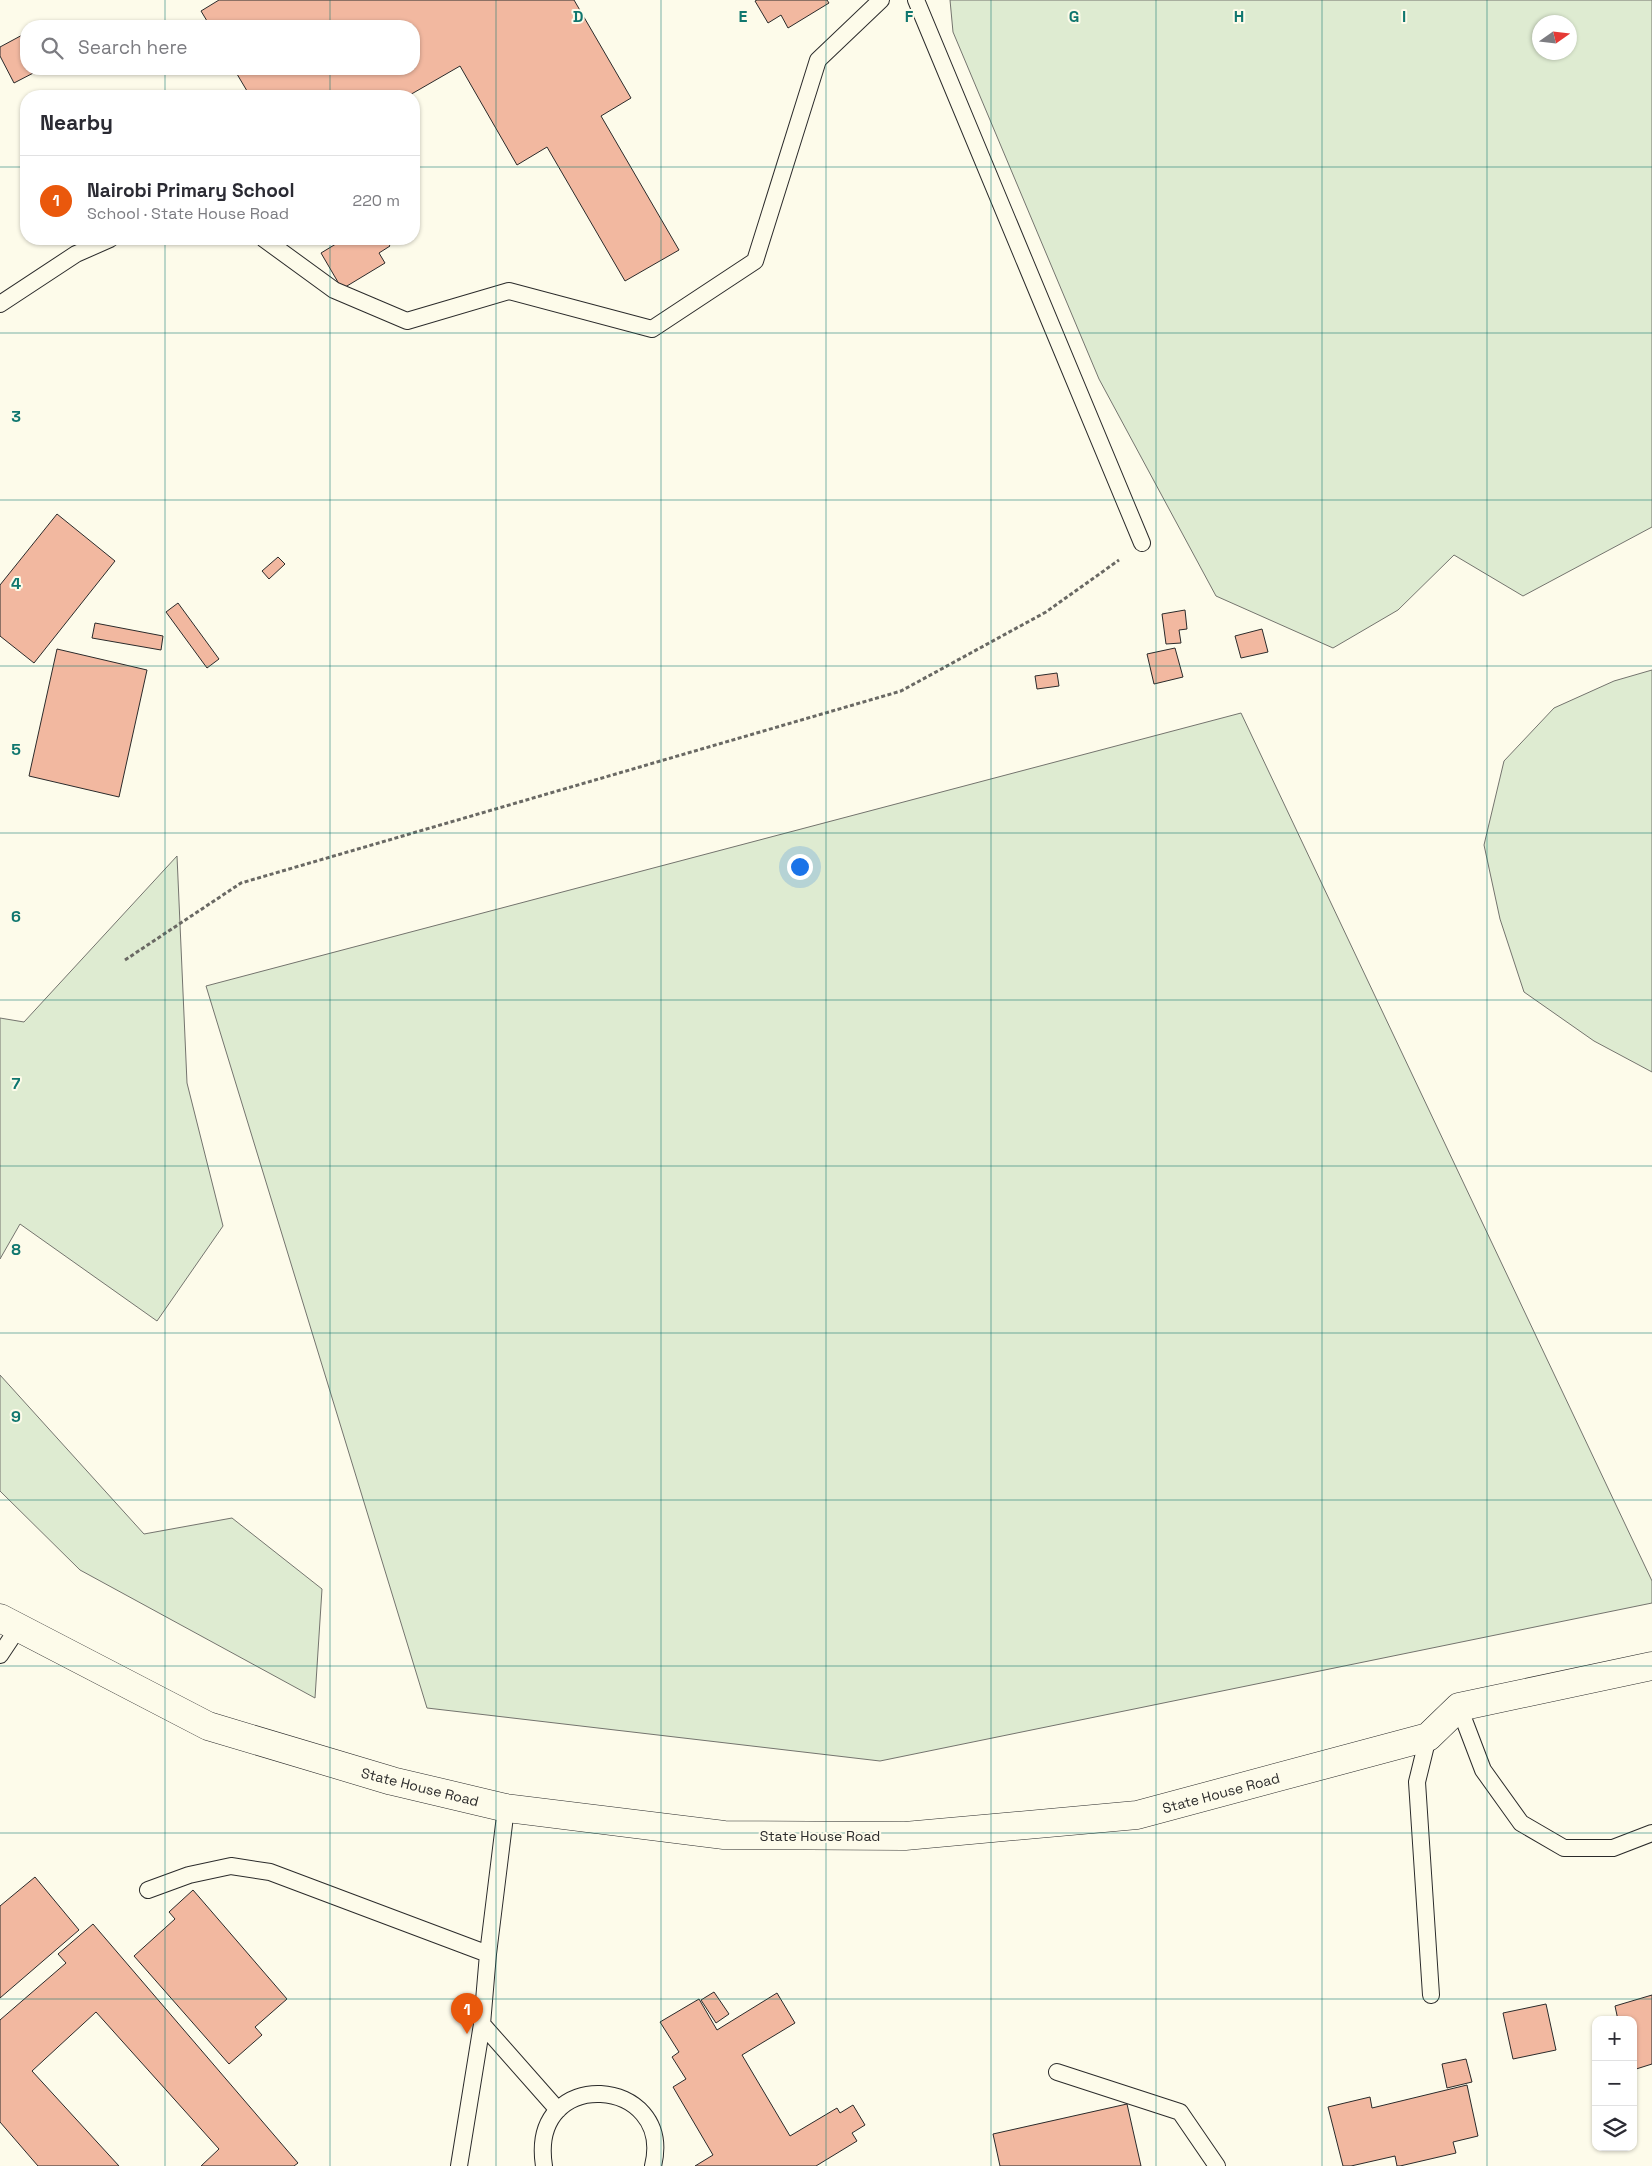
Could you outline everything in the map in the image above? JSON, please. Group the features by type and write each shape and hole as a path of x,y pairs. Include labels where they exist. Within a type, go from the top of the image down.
{"street":[{"name":"State House Road","path":"9,1623 208,1726 392,1781 506,1808 724,1836 905,1836 1137,1816 1428,1737 1459,1707"},
{"path":"1459,1707 1652,1666"}],"lane":[{"path":"272,245 334,290 407,321 509,291 652,329 755,261 818,60 881,0"},
{"path":"916,0 1142,543"},
{"path":"0,304 76,254 96,245"},
{"path":"0,1655 9,1623"},
{"path":"1459,1707 1483,1770 1521,1823 1564,1848 1613,1848 1652,1833"},
{"path":"1428,1737 1417,1782 1431,1995"},
{"path":"459,2166 482,2024 488,1954 506,1808"},
{"path":"148,1890 189,1875 231,1866 270,1872 488,1954"},
{"path":"482,2024 558,2110"},
{"path":"1057,2072 1180,2112 1217,2166"},
{"path":"544,2166 542,2146 546,2126 558,2110 574,2098 594,2093 613,2094 631,2103 645,2116 654,2135 656,2155 653,2166"}],"path":[{"path":"125,960 241,883 901,691 1046,612 1142,543"}],"green space":[{"path":"950,0 1652,0 1652,527 1523,596 1454,555 1398,610 1333,648 1216,596 1099,379 953,32"},
{"path":"1652,670 1652,1072 1594,1041 1524,992 1500,919 1484,845 1504,761 1554,708 1614,681"},
{"path":"1241,713 1652,1581 1652,1603 880,1761 427,1708 206,986"},
{"path":"177,856 187,1083 223,1226 157,1321 20,1224 0,1259 0,1018 24,1022"},
{"path":"0,1375 144,1534 232,1518 322,1589 315,1698 80,1570 0,1491"}],"building":[{"path":"219,0 574,0 631,98 601,116 679,250 625,281 547,147 517,165 460,66 418,90 246,90 238,75 420,75 420,20 206,20 201,11"},
{"path":"827,0 829,3 788,28 781,15 768,23 755,1"},
{"path":"20,36 20,75 29,75 14,83 0,56 0,47"},
{"path":"334,245 390,246 379,253 385,263 342,289 321,253"},
{"path":"57,514 115,561 34,663 0,636 0,585"},
{"path":"278,557 285,564 269,579 262,571"},
{"path":"178,603 219,659 207,668 166,612"},
{"path":"1185,610 1187,629 1179,630 1181,643 1166,644 1162,614"},
{"path":"95,623 163,636 161,650 92,638"},
{"path":"1262,629 1268,652 1241,658 1235,636"},
{"path":"1175,648 1183,677 1154,684 1147,654"},
{"path":"57,649 147,670 119,797 29,776"},
{"path":"1057,673 1059,686 1037,689 1035,676"},
{"path":"35,1877 79,1930 0,1998 0,1906"},
{"path":"193,1890 287,1999 255,2027 262,2035 229,2064 134,1956 175,1919 169,1912"},
{"path":"93,1924 298,2163 294,2166 201,2166 219,2149 96,2012 32,2071 119,2166 38,2166 0,2122 0,2020 66,1963 58,1954"},
{"path":"714,1992 729,2014 716,2023 701,2000"},
{"path":"777,1993 795,2023 742,2055 790,2136 837,2108 840,2113 853,2105 865,2125 852,2133 857,2141 816,2166 695,2166 713,2155 673,2087 686,2079 672,2057 679,2052 660,2022 699,1999 717,2030"},
{"path":"1652,1995 1652,2064 1637,2069 1637,2016 1617,2016 1615,2006"},
{"path":"1546,2004 1556,2050 1513,2059 1503,2013"},
{"path":"1466,2059 1472,2082 1447,2088 1442,2064"},
{"path":"1467,2085 1478,2136 1453,2142 1456,2153 1400,2166 1397,2166 1395,2156 1351,2166 1343,2166 1328,2107 1370,2097 1372,2108"},
{"path":"1127,2104 1141,2166 1000,2166 993,2134"}],"place":[{"name":"Nairobi Primary School","path":"467,2034"}]}
